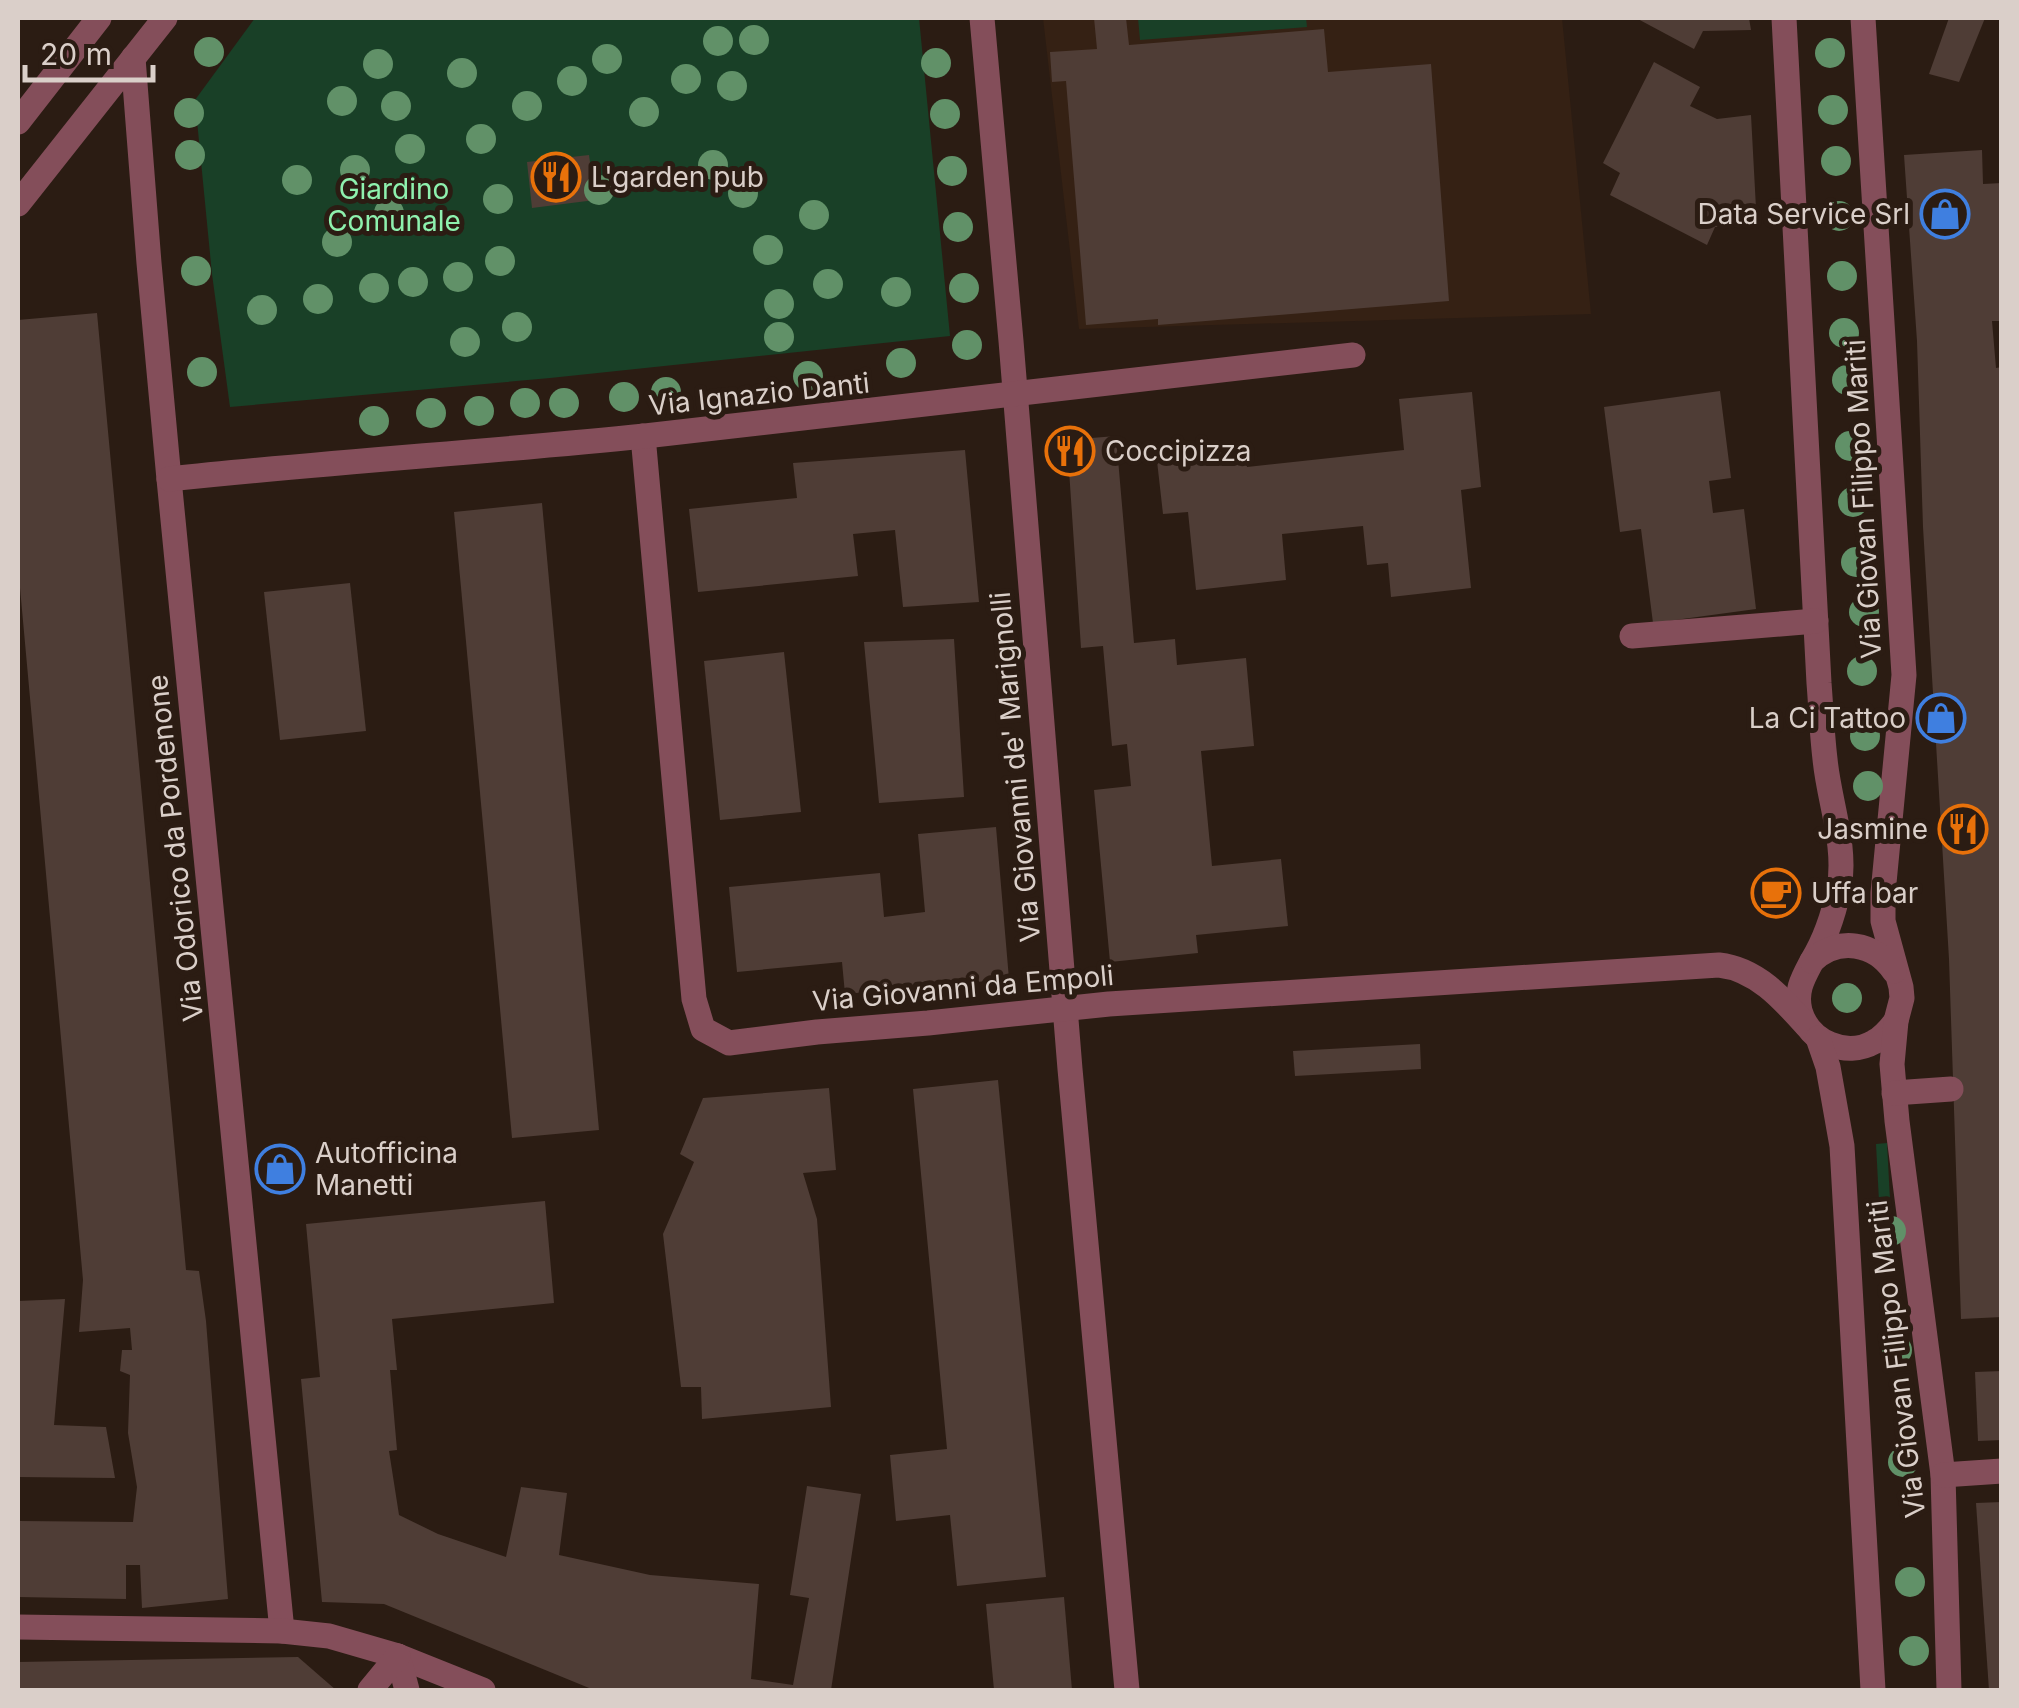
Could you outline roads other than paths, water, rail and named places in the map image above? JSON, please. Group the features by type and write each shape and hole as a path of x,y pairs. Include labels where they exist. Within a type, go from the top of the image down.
{"street":[{"path":"18,122 99,18"},
{"path":"18,204 165,18"},
{"name":"Via Giovanni de' Marignolli","path":"982,18 1070,1068 1128,1690"},
{"name":"Via Giovan Filippo Mariti","path":"1784,18 1825,762 1839,834 1840,885 1832,914 1803,975 1799,1008 1828,1066 1842,1146 1873,1690"},
{"name":"Via Giovan Filippo Mariti","path":"1863,18 1904,675 1882,921 1902,998 1892,1064 1943,1475 1949,1690"},
{"name":"Via Odorico da Pordenone","path":"133,58 149,262 282,1631"},
{"name":"Via Ignazio Danti","path":"170,479 643,436 1352,354"},
{"name":"Via Giovanni da Empoli","path":"643,436 694,999 703,1029 729,1043 1066,1008 1719,965 1734,966 1755,976 1812,1031"},
{"path":"1632,636 1816,620"},
{"path":"1812,961 1840,946 1862,947 1881,956 1897,975"},
{"path":"1812,1031 1836,1047 1859,1048 1880,1039 1896,1021"},
{"path":"1894,1092 1951,1088"},
{"path":"1943,1475 2002,1472"},
{"path":"18,1627 282,1631 329,1636 398,1656 483,1690"},
{"path":"370,1690 398,1656"},
{"path":"398,1656 406,1690"}],"place":[{"name":"L'garden pub","path":"556,177"},
{"name":"Data Service Srl","path":"1945,214"},
{"name":"Coccipizza","path":"1070,451"},
{"name":"La Ci Tattoo","path":"1941,718"},
{"name":"Jasmine","path":"1963,829"},
{"name":"Uffa bar","path":"1776,893"},
{"name":"Autofficina Manetti","path":"280,1169"}],"park label":[{"name":"Giardino Comunale","path":"394,205"}]}
